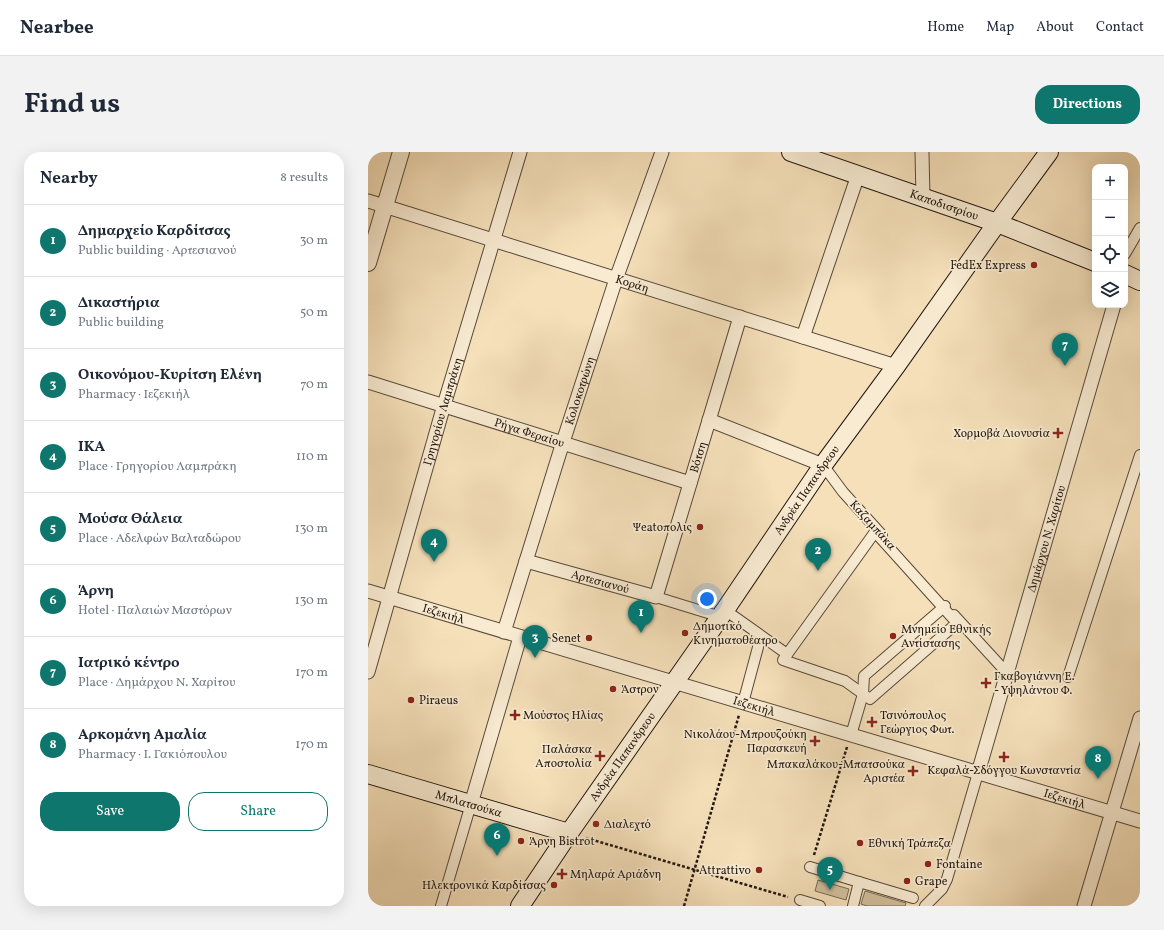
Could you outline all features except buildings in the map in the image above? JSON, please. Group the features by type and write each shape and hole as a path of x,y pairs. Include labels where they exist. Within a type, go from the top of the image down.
{"main road":[{"name":"Καποδιστρίου","path":"791,152 997,223 1092,261"},
{"name":"Ανδρέα Παπανδρεου","path":"520,906 569,833 723,614 823,465 896,366 1049,152"},
{"path":"1128,275 1140,281"},
{"name":"Μπλατσούκα","path":"368,774 569,833"}],"street":[{"path":"368,263 401,152"},
{"name":"Γρηγορίου Λαμπράκη","path":"368,672 444,405 520,152"},
{"name":"Κολοκοτρώνη","path":"504,632 616,278 662,152"},
{"path":"922,152 923,198"},
{"path":"803,337 858,175"},
{"name":"Κοράη","path":"368,201 896,366"},
{"path":"1128,249 1140,228"},
{"name":"Δημάρχου Ν. Χαρίτου","path":"978,773 1113,308"},
{"name":"Βότση","path":"656,596 740,317"},
{"name":"Ρήγα Φεραίου","path":"368,382 690,483"},
{"path":"709,420 823,465"},
{"path":"1068,677 1140,455"},
{"name":"Καζαμπάκα","path":"823,465 843,492 944,607 1007,673"},
{"path":"787,654 874,532 957,623 870,699 863,694"},
{"name":"Αρτεσιανού","path":"526,561 723,614 762,636 787,654 783,660 845,681 863,694"},
{"name":"Ιεζεκιήλ","path":"368,591 1140,821"},
{"path":"851,735 863,694 864,676 944,607"},
{"path":"743,703 762,636"},
{"path":"441,906 520,637"},
{"path":"1084,906 1140,718"},
{"path":"925,906 942,889 947,878 978,773"},
{"path":"810,867 913,898"},
{"path":"853,906 859,882"},
{"path":"800,900 820,906"}],"path":[{"path":"684,906 743,703"},
{"path":"810,867 851,735"},
{"path":"569,833 800,900"}],"shaded area":[{"path":"818,880 849,889 846,900 815,891"},
{"path":"865,891 906,903 905,906 867,906 861,904"}],"place":[{"name":"FedEx Express","path":"1034,265"},
{"name":"Ιατρικό κέντρο","path":"1065,366"},
{"name":"Χορμοβά Διονυσία","path":"1058,433"},
{"name":"Ψeatοπολις","path":"700,527"},
{"name":"ΙΚΑ","path":"434,562"},
{"name":"Δικαστήρια","path":"818,571"},
{"name":"Δημαρχείο Καρδίτσας","path":"641,633"},
{"name":"Δημοτικό Κινηματοθέατρο","path":"685,633"},
{"name":"Μνημείο Εθνικής Αντίστασης","path":"893,636"},
{"name":"Senet","path":"589,638"},
{"name":"Οικονόμου-Κυρίτση Ελένη","path":"535,658"},
{"name":"Γκαβογιάννη Ε. - Υψηλάντου Φ.","path":"986,683"},
{"name":"Άστρον","path":"613,689"},
{"name":"Piraeus","path":"411,700"},
{"name":"Μούστος Ηλίας","path":"515,715"},
{"name":"Τσινόπουλος Γεώργιος Φωτ.","path":"872,722"},
{"name":"Νικολάου-Μπρουζούκη Παρασκευή","path":"815,741"},
{"name":"Παλάσκα Αποστολία","path":"600,756"},
{"name":"Κεφαλά-Σδόγγου Κωνσταντία","path":"1004,757"},
{"name":"Μπακαλάκου-Μπατσούκα Αριστέα","path":"913,771"},
{"name":"Αρκομάνη Αμαλία","path":"1098,779"},
{"name":"Διαλεχτό","path":"596,824"},
{"name":"Άρνη Bistrot","path":"521,841"},
{"name":"Εθνική Τράπεζα","path":"860,843"},
{"name":"Άρνη","path":"497,856"},
{"name":"Fontaine","path":"928,864"},
{"name":"Attrattivo","path":"759,870"},
{"name":"Μηλαρά Αριάδνη","path":"562,874"},
{"name":"Grape","path":"907,881"},
{"name":"Ηλεκτρονικά Καρδίτσας","path":"554,885"},
{"name":"Μούσα Θάλεια","path":"830,890"}]}
